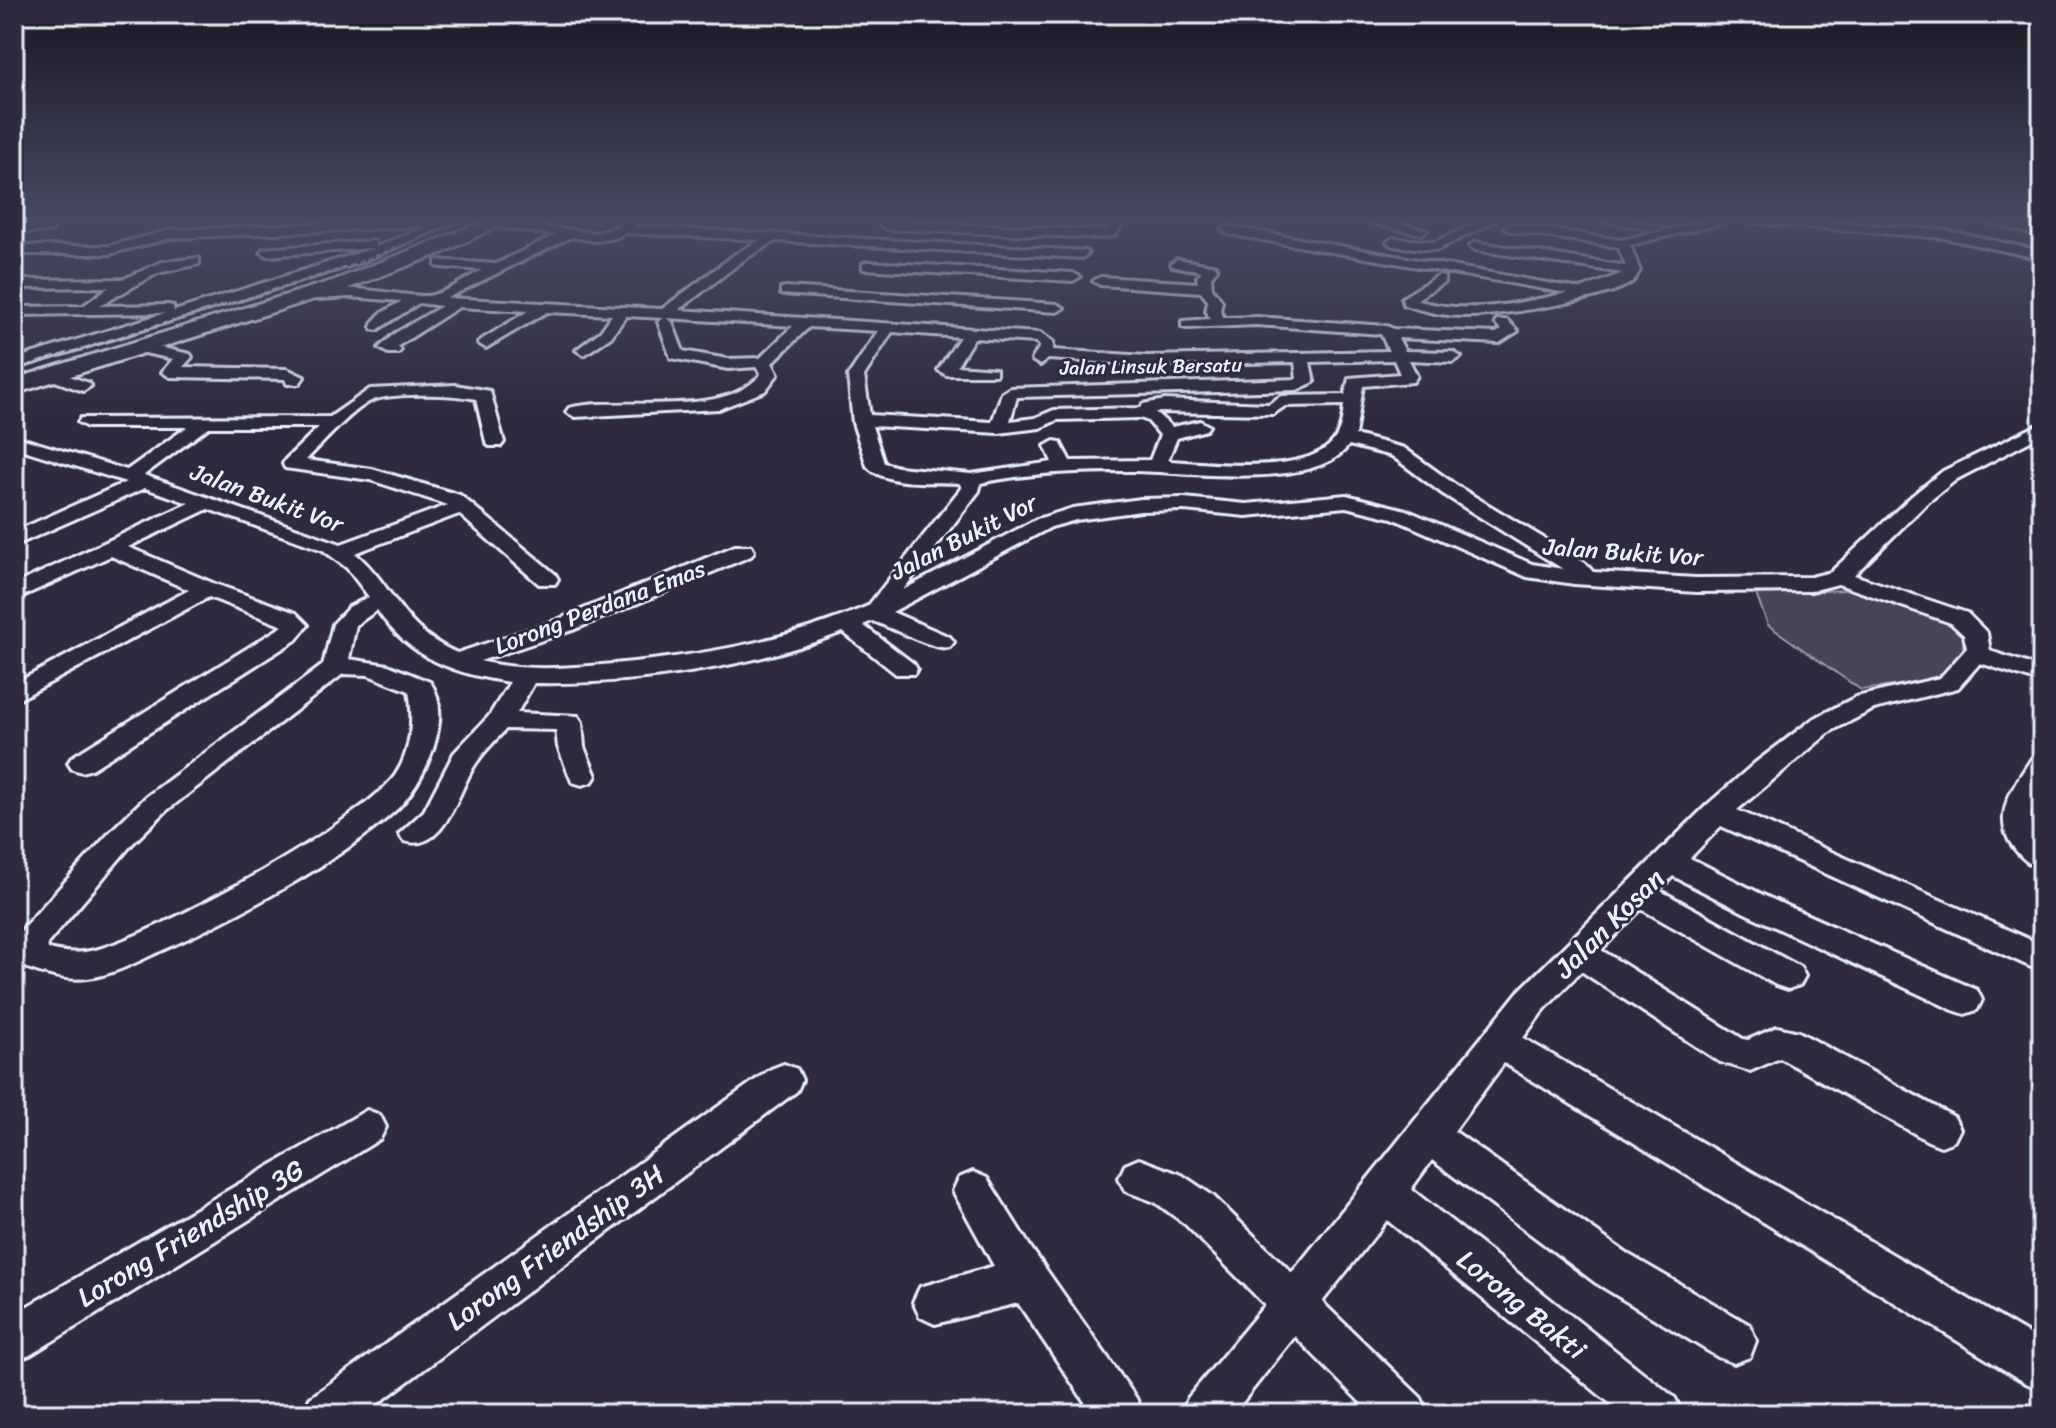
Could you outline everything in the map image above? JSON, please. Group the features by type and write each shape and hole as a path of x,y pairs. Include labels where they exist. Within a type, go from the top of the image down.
{"highway":[{"path":"14,378 311,287"},
{"path":"14,387 304,296 343,288"}],"street":[{"path":"91,310 90,305 123,287"},
{"path":"14,364 266,287"},
{"path":"377,326 385,317 454,287"},
{"path":"665,318 705,287"},
{"path":"665,318 676,355 728,364 764,362 849,287"},
{"path":"1185,287 1205,288 1215,301 1213,311 1219,322"},
{"path":"1427,287 1409,298 1409,302 1432,308 1497,312 1605,287"},
{"path":"1472,312 1502,291 1496,287"},
{"path":"1554,287 1586,292"},
{"path":"343,288 422,300 620,311 665,318 809,322 970,333 1041,351 1141,362 1302,359 1395,344 1453,357"},
{"path":"786,291 1057,308"},
{"path":"393,350 387,348 400,336 457,303"},
{"path":"14,311 200,308"},
{"path":"531,332 529,329 551,308"},
{"path":"486,343 551,308"},
{"path":"584,350 603,338 618,322 620,311"},
{"path":"887,328 856,376 862,420 876,466 882,470 970,480 1019,470 1129,465 1279,468 1330,454 1344,438 1349,430 1355,381 1407,379 1409,376 1395,344 1378,328 1289,322 1187,324"},
{"path":"1191,351 1499,338 1511,331 1502,323"},
{"path":"970,333 946,370 990,372"},
{"path":"140,348 184,357 170,372 287,374 296,377 293,381"},
{"path":"14,358 33,358"},
{"name":"Jalan Linsuk Bersatu","path":"999,428 1010,393 1064,389 1297,385 1306,382 1307,378 1302,359"},
{"path":"575,412 719,404 759,388 770,374 763,366 764,362"},
{"path":"52,375 83,386"},
{"path":"495,442 484,395 472,392 370,394 334,422 292,464 398,481 435,492 463,506 547,579"},
{"path":"1145,414 1154,406 1269,414 1281,401 1354,400"},
{"path":"1064,468 1051,434 1054,415 1145,414 1154,417 1169,435"},
{"path":"862,420 1051,434"},
{"path":"87,422 334,422"},
{"path":"14,540 136,479 204,423"},
{"path":"1164,465 1159,459 1169,435 1184,428 1200,426"},
{"path":"2042,428 1950,475 1920,499 1839,577 1959,618 1975,633 1979,649 1976,654 2042,676"},
{"path":"1344,438 1398,452 1450,490 1577,568 1587,578"},
{"name":"Jalan Bukit Vor","path":"14,441 207,502 341,551 364,573 410,636 456,661 485,671 526,676 587,674 684,664 759,649 873,612 1044,523 1073,514 1141,505 1184,504 1246,510 1322,501 1360,503 1399,514 1527,570 1587,578 1785,586 1839,577"},
{"path":"1118,443 1129,465"},
{"path":"942,642 873,612 972,487 970,480"},
{"path":"14,593 207,502"},
{"path":"341,551 463,506"},
{"path":"82,763 288,635 296,625 288,618 207,589 111,548"},
{"name":"Lorong Perdana Emas","path":"456,661 545,633 743,551"},
{"path":"14,694 207,589"},
{"path":"335,668 361,664 421,687 424,705 421,739 406,783 384,806 263,882 143,945 94,964 49,964 34,957 30,945 36,935 145,814 335,668 343,623 356,611 382,600"},
{"path":"846,623 905,669"},
{"name":"Jalan Kosan","path":"1204,1414 1384,1193 1530,1002 1717,812 1765,769 1822,725 1865,703 1949,683 1976,654"},
{"path":"414,834 435,817 464,759 499,721 526,676"},
{"path":"499,721 569,722 571,747 582,776"},
{"path":"2042,764 2014,820 2022,838 2042,858"},
{"path":"1717,812 2042,959"},
{"path":"1671,862 1756,905 1965,1000"},
{"path":"1638,893 1788,976"},
{"path":"1578,952 1733,1051 1750,1056 1777,1042 1786,1043 1941,1129"},
{"path":"1498,1041 2042,1367"},
{"name":"Lorong Friendship 3H","path":"326,1414 784,1080"},
{"name":"Lorong Friendship 3G","path":"14,1339 367,1127"},
{"path":"1429,1135 1623,1276 1734,1341"},
{"path":"1139,1178 1184,1197 1405,1414"},
{"path":"973,1191 1027,1279 1120,1414"},
{"name":"Lorong Bakti","path":"1384,1193 1659,1414"},
{"path":"935,1302 1027,1279"}],"shaded area":[{"path":"1867,589 1941,615 1964,634 1962,661 1933,681 1861,690 1768,625 1756,594"}],"railway":[{"path":"160,325 284,287"},
{"path":"14,370 166,323"}]}
